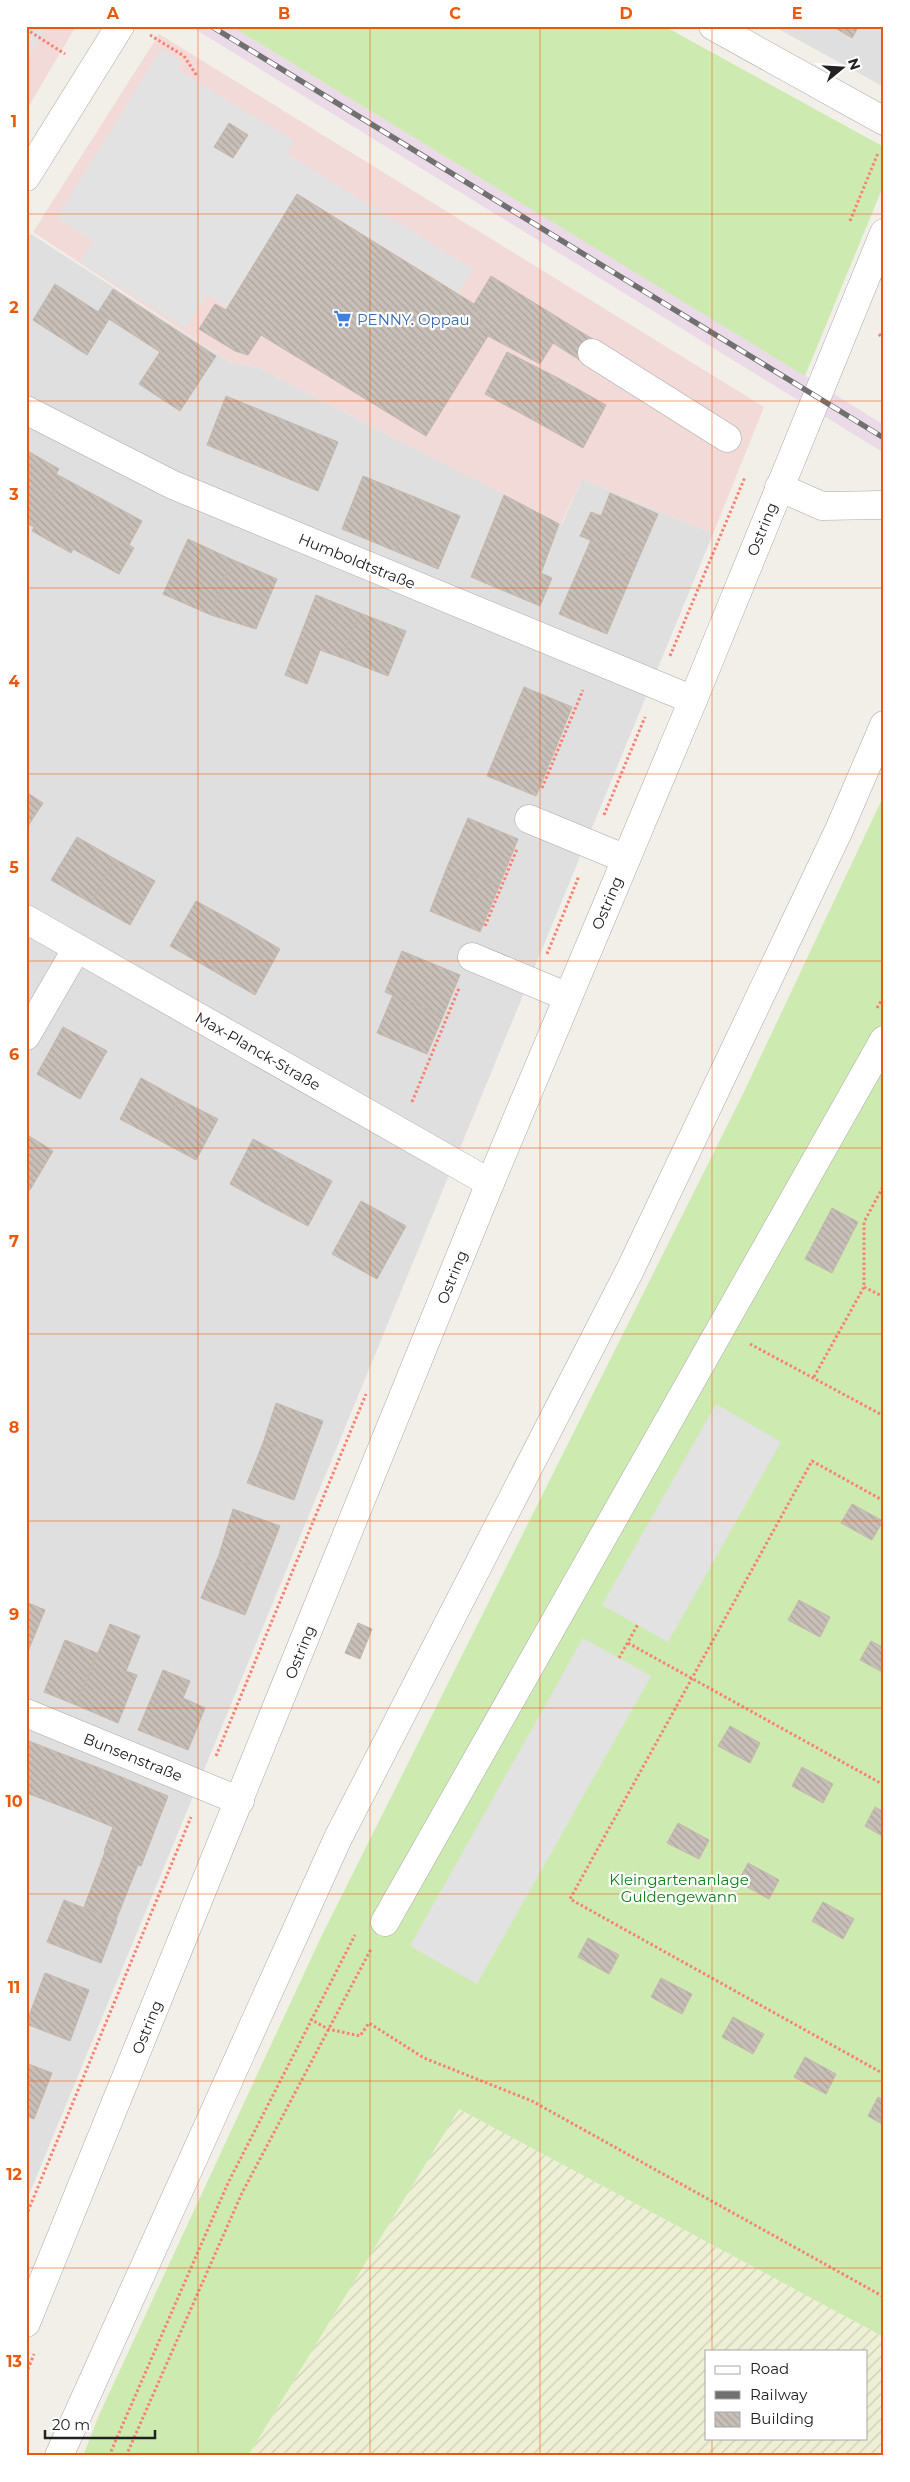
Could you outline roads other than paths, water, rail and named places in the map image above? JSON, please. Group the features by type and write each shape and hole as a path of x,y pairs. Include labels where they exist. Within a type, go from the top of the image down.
{"street":[{"path":"713,26 884,121"},
{"path":"26,177 92,71 132,29"},
{"name":"Ostring","path":"26,2323 490,1183 692,700 884,233"},
{"path":"592,353 727,438"},
{"name":"Humboldtstraße","path":"26,410 173,485 692,700"},
{"path":"779,487 822,506 884,505"},
{"path":"59,2456 338,1838 632,1268 839,830 884,725"},
{"path":"529,819 626,859"},
{"name":"Max-Planck-Straße","path":"26,919 490,1183"},
{"path":"26,1036 77,948"},
{"path":"472,957 568,997"},
{"path":"385,1922 884,1040"},
{"name":"Bunsenstraße","path":"26,1713 240,1801"}],"railway":[{"path":"211,26 884,438"}],"place":[{"name":"PENNY. Oppau","path":"343,319"}],"park label":[{"name":"Kleingartenanlage Guldengewann","path":"679,1888"}]}
